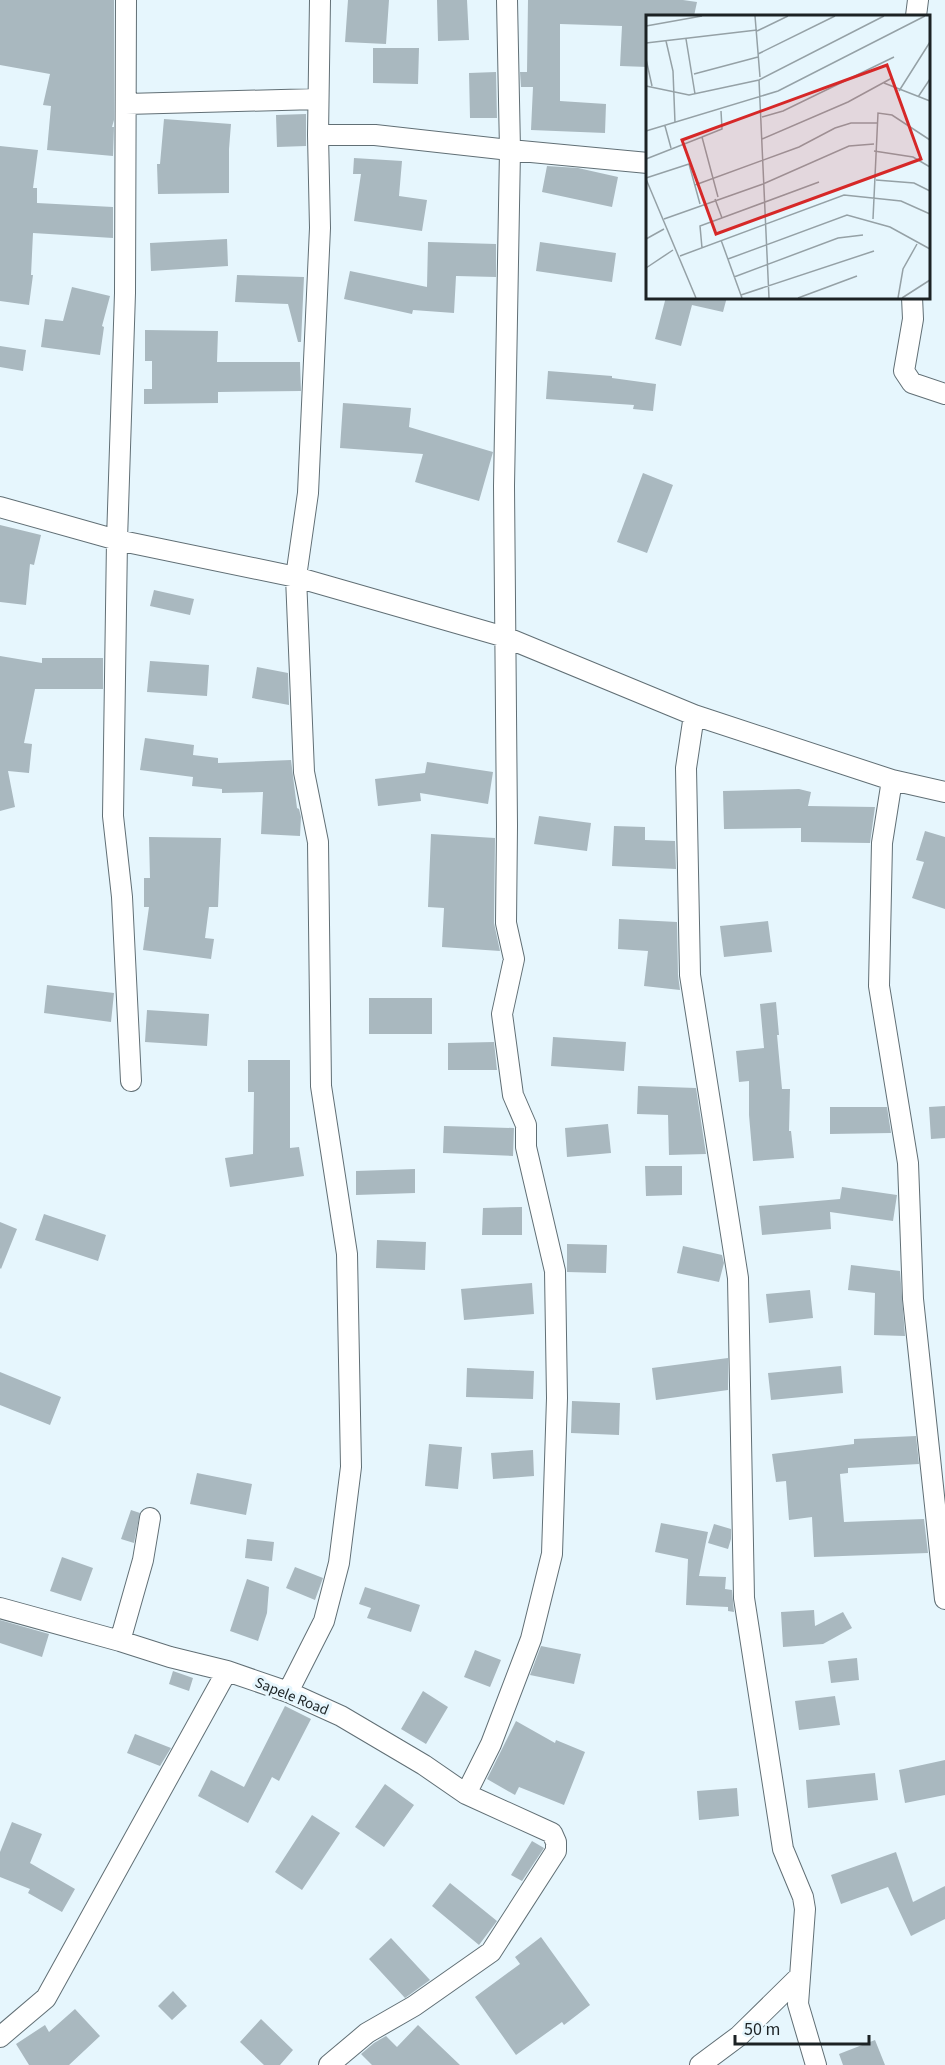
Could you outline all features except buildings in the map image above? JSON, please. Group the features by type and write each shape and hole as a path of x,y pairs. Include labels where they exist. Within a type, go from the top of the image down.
{"street":[{"path":"126,0 125,293 117,540 113,816 122,897 131,1081"},
{"path":"288,1692 324,1621 339,1563 351,1467 347,1254 321,1086 318,842 304,772 296,577 308,493 320,228 318,99 320,0"},
{"path":"466,1794 491,1744 531,1639 552,1554 557,1398 555,1271 526,1147 526,1125 513,1095 502,1014 514,959 506,923 504,486 510,150 507,0"},
{"path":"916,15 918,0"},
{"path":"126,104 318,99"},
{"path":"318,135 375,135 646,163"},
{"path":"912,298 913,319 904,371 912,383 945,394"},
{"path":"0,507 117,540 296,577 505,637 694,715 892,780 945,792"},
{"path":"694,715 686,768 690,975 738,1278 744,1598 783,1849 803,1897 805,1909 798,1978 798,2004 816,2065"},
{"path":"892,780 882,843 879,986 908,1163 913,1299 945,1599"},
{"path":"120,1641 143,1560 150,1518"},
{"name":"Sapele Road","path":"0,1608 120,1641 170,1658 227,1671 288,1692 341,1716 424,1765 466,1794 552,1833 556,1842 556,1851 491,1952 414,2006 367,2033 329,2065"},
{"path":"0,2037 46,1998 227,1671"},
{"path":"700,2065 739,2036 798,1978"}]}
